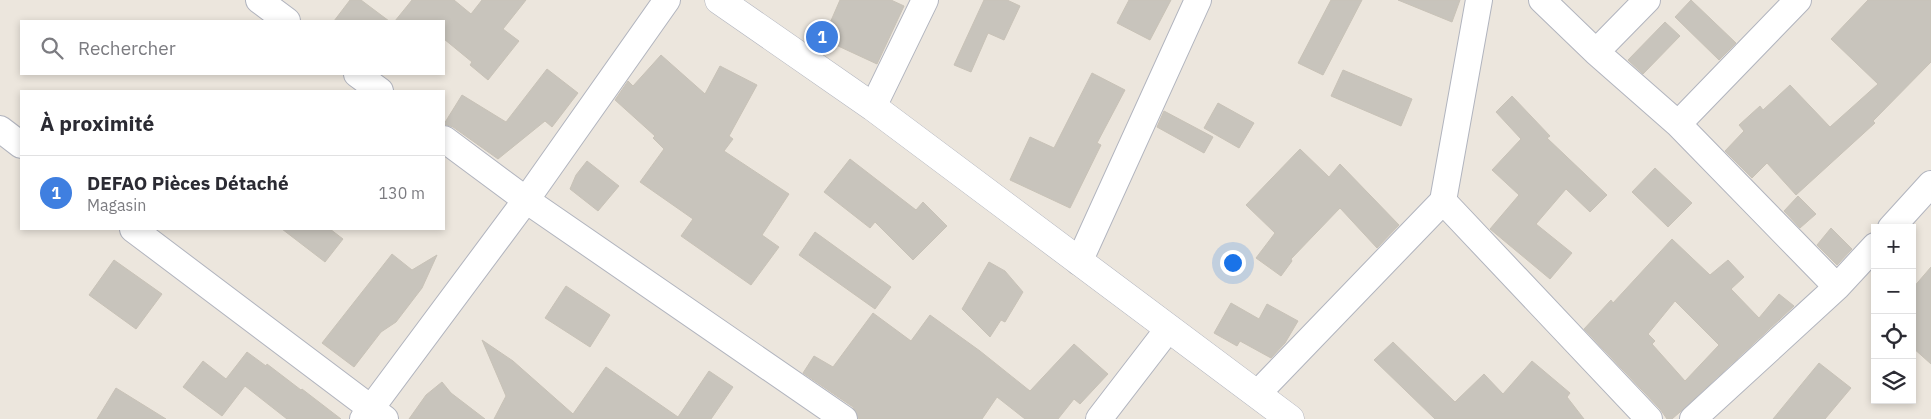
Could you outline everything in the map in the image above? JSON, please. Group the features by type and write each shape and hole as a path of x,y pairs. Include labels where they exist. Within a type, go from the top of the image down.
{"street":[{"path":"259,0 286,20"},
{"path":"133,230 373,416 667,0"},
{"path":"719,0 873,107 1290,419"},
{"path":"873,107 925,0"},
{"path":"1079,262 1198,0"},
{"path":"1257,394 1443,201 1480,0"},
{"path":"1542,0 1596,52 1678,124 1838,287"},
{"path":"1596,52 1647,0"},
{"path":"1678,124 1798,0"},
{"path":"358,75 379,90"},
{"path":"0,129 20,144"},
{"path":"445,140 526,200 844,419"},
{"path":"1895,224 1931,184"},
{"path":"1443,201 1649,419"},
{"path":"1693,419 1838,287 1871,250"},
{"path":"1099,419 1169,328"}],"building":[{"path":"350,0 361,0 388,20 335,20"},
{"path":"412,0 454,0 471,14 482,0 526,0 503,29 519,41 488,80 470,65 472,62 445,40 445,20 396,20"},
{"path":"840,0 891,0 904,6 877,64 823,39"},
{"path":"984,0 1007,0 1020,6 1004,40 988,33 971,72 954,65"},
{"path":"1129,0 1171,0 1150,40 1117,23"},
{"path":"1331,0 1362,0 1323,75 1298,63"},
{"path":"1398,0 1460,0 1452,22"},
{"path":"1691,0 1736,43 1719,60 1675,17"},
{"path":"1868,0 1931,0 1931,62 1873,121 1875,123 1796,195 1767,163 1752,178 1725,151 1744,131 1739,125 1760,106 1763,110 1790,85 1830,127 1878,84 1831,39"},
{"path":"1665,22 1680,36 1643,74 1628,60"},
{"path":"661,55 705,94 720,66 757,85 729,136 733,139 724,151 789,194 762,235 779,247 751,285 681,236 693,219 640,182 664,149 653,138 655,136 615,100 628,81 633,86"},
{"path":"547,69 578,93 552,127 545,121 498,159 453,127 445,124 462,95 506,122"},
{"path":"1343,70 1412,99 1401,126 1331,96"},
{"path":"1092,73 1125,90 1097,143 1101,145 1070,208 1010,180 1030,137 1054,148"},
{"path":"1512,96 1550,136 1547,138 1607,195 1590,212 1566,189 1536,224 1572,253 1550,279 1490,229 1519,195 1492,170 1521,139 1496,112"},
{"path":"1218,103 1254,123 1239,148 1204,128"},
{"path":"1164,111 1213,137 1204,153 1157,127"},
{"path":"1300,149 1329,177 1340,164 1399,225 1377,248 1340,208 1291,259 1292,261 1281,276 1256,258 1275,233 1246,205"},
{"path":"850,159 916,210 923,202 947,226 913,260 875,222 870,228 824,192"},
{"path":"587,161 619,186 598,211 570,189 576,175"},
{"path":"1655,168 1692,203 1668,227 1632,192"},
{"path":"1798,196 1816,214 1800,228 1784,211"},
{"path":"1831,228 1852,249 1837,265 1817,245"},
{"path":"283,230 331,230 343,239 325,262"},
{"path":"815,232 891,287 875,309 799,255"},
{"path":"1672,239 1710,275 1728,260 1744,277 1731,289 1759,318 1779,294 1794,306 1680,412 1672,419 1667,419 1660,409 1584,329 1611,300 1613,303","holes":["1675,301 1719,345 1685,381 1652,344 1655,341 1648,334"]},
{"path":"392,254 412,270 437,255 422,288 396,322 381,332 354,367 322,343"},
{"path":"114,260 162,294 136,329 89,295"},
{"path":"989,262 1005,271 1023,292 1005,322 1001,320 990,337 962,309"},
{"path":"1931,267 1931,364 1916,351 1916,284"},
{"path":"566,286 610,315 590,347 545,318"},
{"path":"1231,303 1259,319 1267,304 1298,321 1285,343 1271,358 1240,341 1237,346 1214,333"},
{"path":"873,313 911,341 930,315 980,351 1030,391 1074,344 1108,374 1080,404 1074,399 1058,419 1025,419 997,397 982,419 859,419 853,407 803,373 814,356 833,367"},
{"path":"482,340 513,361 573,414 606,367 678,417 709,371 733,387 711,419 494,419 506,396"},
{"path":"1393,342 1455,402 1484,374 1503,394 1532,361 1570,393 1567,397 1584,419 1435,419 1374,360"},
{"path":"247,352 266,366 267,364 341,419 287,419 245,386 222,416 183,387 203,361 226,379"},
{"path":"1819,363 1851,388 1825,419 1773,419"},
{"path":"442,382 451,393 485,419 409,419 426,395"},
{"path":"116,388 166,419 97,419"}],"place":[{"name":"DEFAO Pièces Détaché","path":"822,37"}]}
